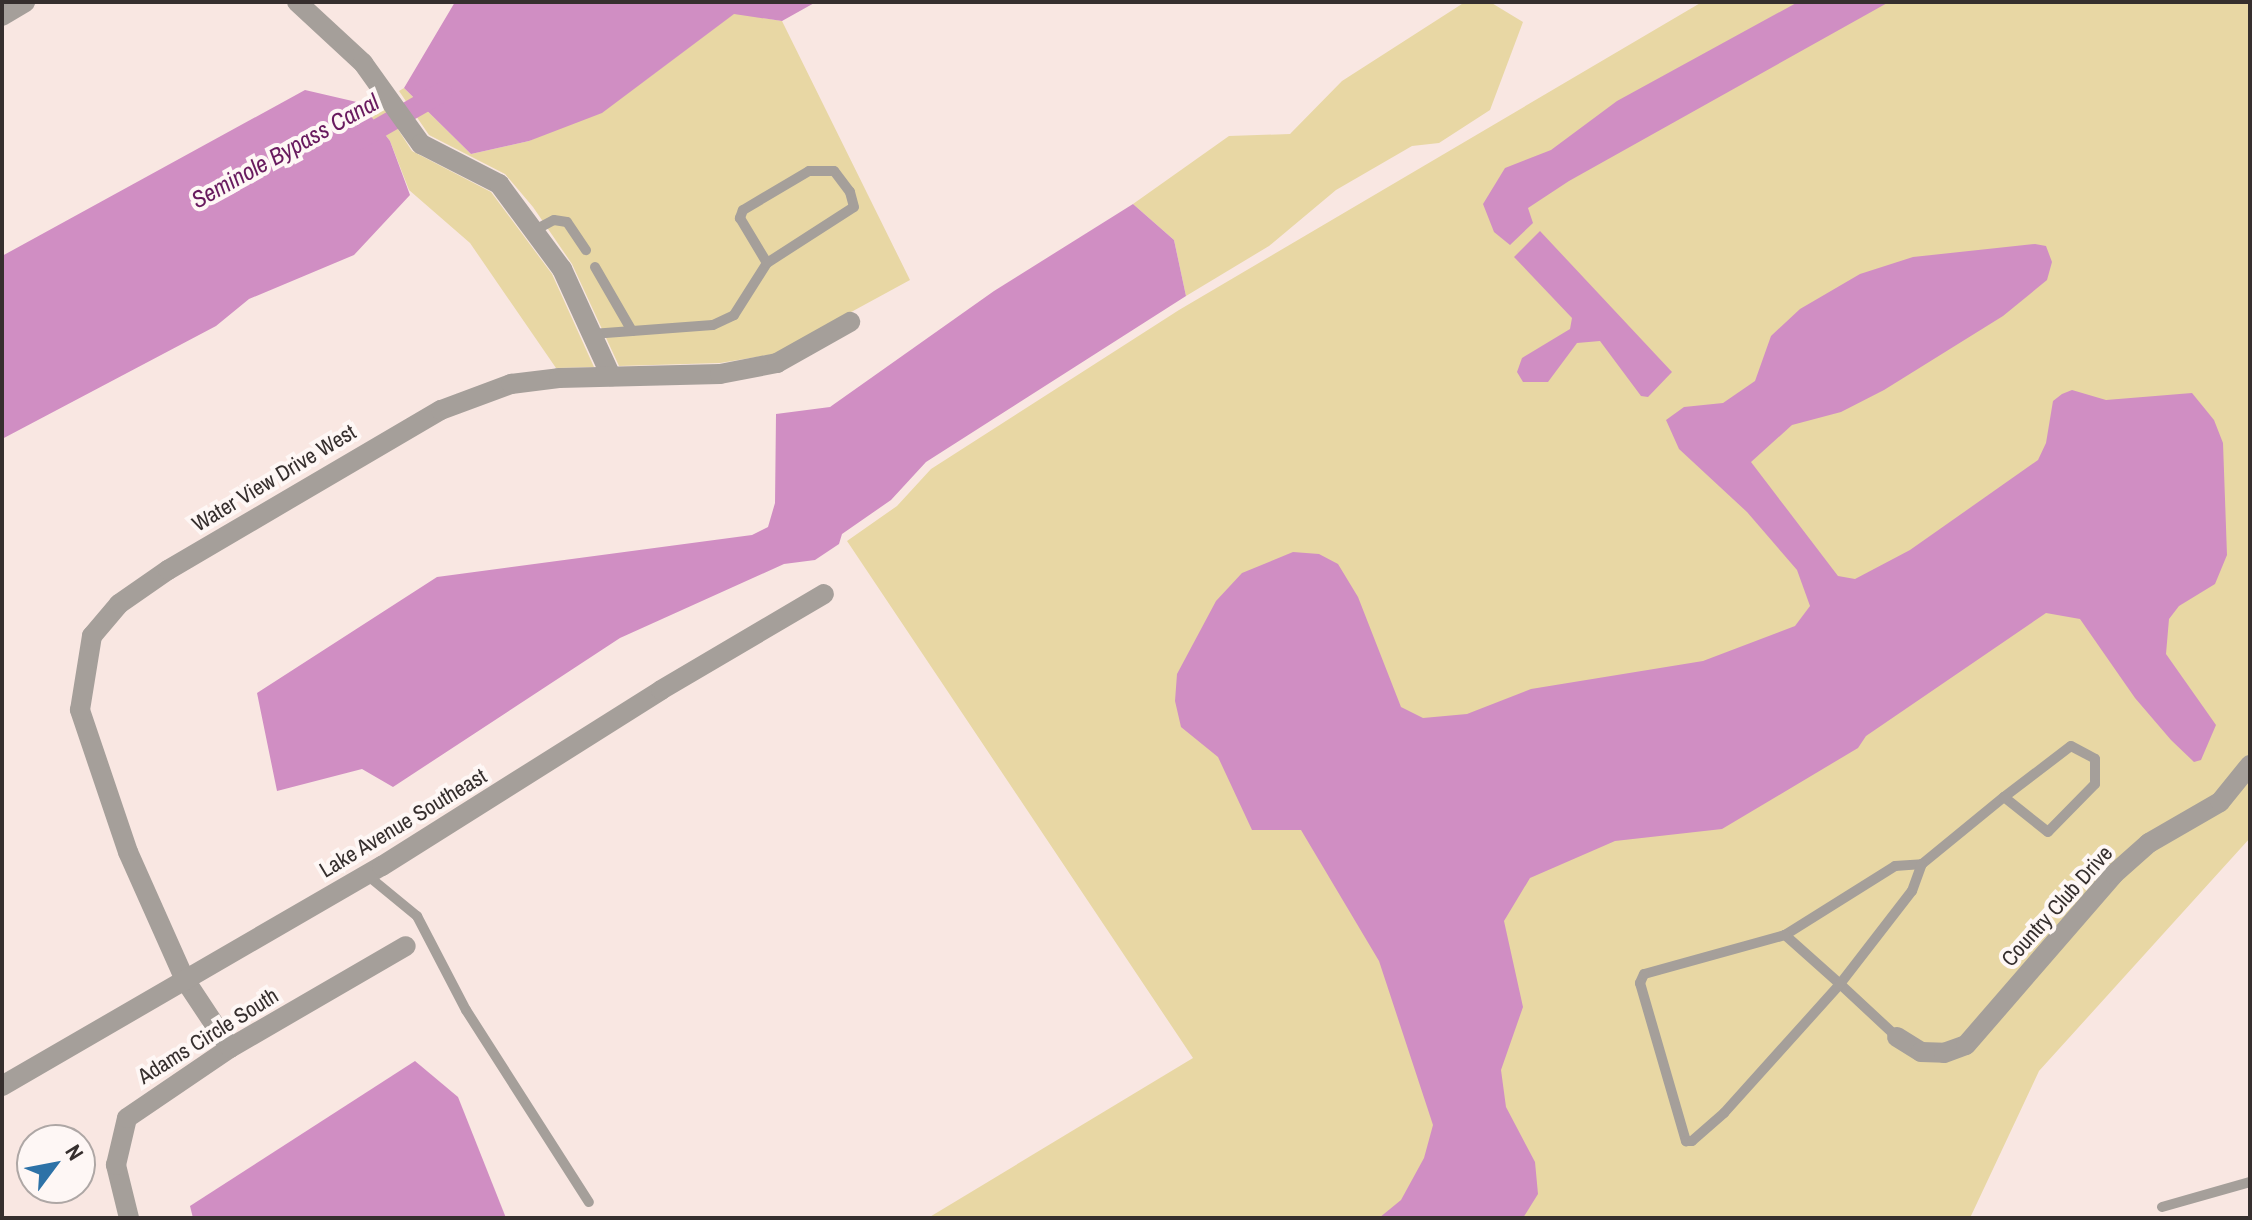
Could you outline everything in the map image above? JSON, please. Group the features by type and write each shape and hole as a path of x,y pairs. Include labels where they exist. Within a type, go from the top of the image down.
{"street":[{"path":"2,16 25,2"},
{"path":"297,2 363,63 421,144 499,184 562,269 611,376"},
{"name":"Water View Drive West","path":"230,1048 185,980 128,852 80,710 92,636 119,604 168,570 441,410 511,384 611,376 720,374 777,363 850,322"},
{"name":"Lake Avenue Southeast","path":"2,1086 367,875 661,690 824,594"},
{"name":"Country Club Drive","path":"1897,1037 1921,1052 1944,1053 1966,1045 2114,874 2149,843 2220,802 2246,770"},
{"name":"Adams Circle South","path":"129,1218 116,1165 127,1118 230,1048 406,946"}],"lane":[{"path":"592,334 713,325 734,315 767,263 854,207 850,192 834,171 809,171 743,210 740,218 767,263"},
{"path":"535,230 554,220 567,222 586,250"},
{"path":"595,267 632,331"},
{"path":"1922,864 1895,866 1785,935 1644,974 1640,983 1686,1141 1724,1113 1840,984 1912,891 1922,864 2004,797 2071,746 2095,759 2095,784 2048,832 2004,797"},
{"path":"367,875 417,916 466,1010 589,1202"},
{"path":"1785,935 1897,1037"},
{"path":"2162,1207 2250,1182"}],"shaded area":[{"path":"1465,2 1490,2 1523,22 1490,110 1439,143 1412,146 1336,190 1269,246 1186,296 1174,240 1133,204 1229,136 1290,134 1342,81"},
{"path":"1702,2 2250,2 2250,838 2039,1071 1970,1218 928,1218 1193,1058 847,541 897,506 931,469 1179,310"},
{"path":"734,13 782,21 910,280 774,354 720,363 619,366 572,264 533,207 505,174 429,135 399,91 404,88 471,154 529,141 644,81"},
{"path":"381,103 412,151 491,192 552,274 594,367 556,368 470,243 409,190 390,141 368,112"}],"water":[{"path":"455,2 816,2 782,21 734,14 602,113 529,141 471,154 404,88"},
{"path":"1798,2 1889,2 1569,181 1528,208 1533,223 1510,245 1494,232 1483,204 1505,168 1551,150 1617,101"},
{"path":"305,90 361,103 390,141 410,195 354,255 249,299 216,326 2,439 2,256"},
{"path":"1133,204 1174,240 1186,296 926,462 891,500 842,534 839,544 815,560 784,564 620,638 393,787 362,769 277,791 257,693 437,577 752,535 768,527 775,503 776,414 830,407 994,291"},
{"path":"1540,231 1672,372 1648,397 1641,396 1600,341 1577,343 1548,382 1523,382 1517,372 1522,358 1570,329 1572,318 1514,257"},
{"path":"2035,244 2046,246 2052,262 2047,280 2003,316 1884,390 1841,412 1792,425 1751,462 1838,576 1855,579 1910,550 2038,460 2046,443 2053,401 2062,394 2072,390 2106,400 2192,393 2214,420 2223,443 2227,555 2215,584 2179,606 2169,619 2166,654 2216,725 2201,760 2194,762 2171,740 2135,698 2080,619 2046,613 1866,736 1858,748 1722,829 1615,841 1530,878 1504,921 1523,1007 1501,1070 1506,1107 1535,1162 1538,1194 1523,1218 1379,1218 1401,1200 1424,1158 1433,1125 1379,961 1301,830 1252,830 1218,757 1181,727 1175,701 1177,674 1216,601 1242,573 1293,552 1319,554 1338,564 1358,597 1401,707 1423,718 1467,714 1531,689 1703,661 1795,626 1810,606 1797,570 1747,512 1679,449 1666,420 1684,407 1723,403 1755,381 1771,336 1800,309 1860,274 1913,257"},
{"path":"415,1061 458,1097 506,1218 193,1218 190,1206"}],"waterway":[{"name":"Seminole Bypass Canal","path":"358,140 442,92"}]}
